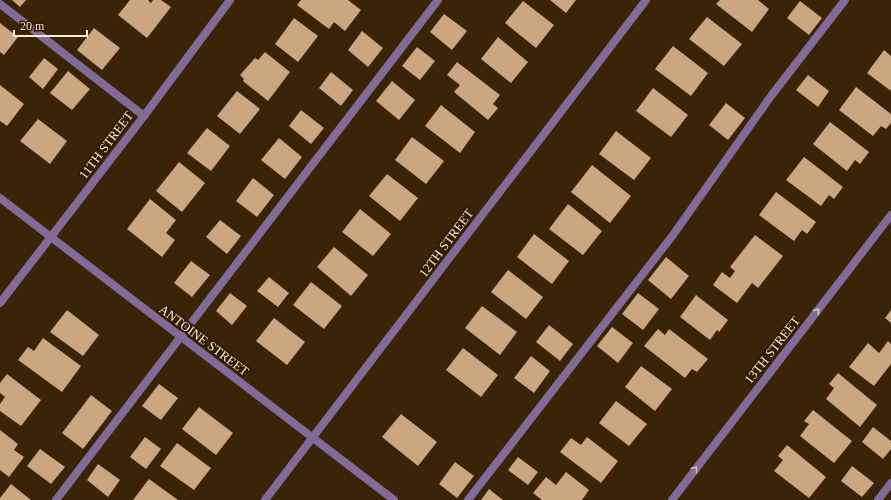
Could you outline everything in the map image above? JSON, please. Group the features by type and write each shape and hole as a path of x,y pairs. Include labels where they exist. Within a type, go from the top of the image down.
{"street":[{"name":"11TH STREET","path":"0,303 144,116 230,0"},
{"path":"56,500 438,0"},
{"name":"12TH STREET","path":"264,500 646,0"},
{"path":"468,500 673,235 771,96 845,0"},
{"path":"0,4 144,116"},
{"name":"ANTOINE STREET","path":"0,198 394,500"},
{"name":"13TH STREET","path":"672,500 891,214"},
{"path":"878,500 891,483"}],"building":[{"path":"12,0 26,0 20,7"},
{"path":"130,0 148,0 151,3 153,0 161,0 171,7 147,38 118,15"},
{"path":"301,0 348,0 361,10 345,31 334,22 329,29 297,5"},
{"path":"550,0 576,0 566,13"},
{"path":"720,0 758,0 769,9 752,32 716,4"},
{"path":"523,1 554,25 536,48 505,23"},
{"path":"800,1 822,18 809,35 787,18"},
{"path":"444,14 467,31 452,50 430,32"},
{"path":"707,17 742,44 724,66 689,39"},
{"path":"294,18 318,36 298,62 275,44"},
{"path":"0,23 18,37 4,55 0,52"},
{"path":"94,28 120,48 102,70 77,50"},
{"path":"362,31 383,48 368,67 348,50"},
{"path":"498,37 528,62 511,83 481,59"},
{"path":"673,46 708,73 691,96 655,69"},
{"path":"417,47 435,61 420,80 402,66"},
{"path":"884,50 891,56 891,91 867,73"},
{"path":"265,52 290,72 268,101 243,81 244,79 240,75 255,58 258,60"},
{"path":"44,58 58,69 43,89 29,77"},
{"path":"457,62 500,95 493,104 498,108 488,120 454,92 460,85 447,75"},
{"path":"68,71 90,89 72,110 50,93"},
{"path":"331,72 353,90 341,106 319,88"},
{"path":"808,75 829,91 818,107 796,90"},
{"path":"392,81 415,100 399,120 376,101"},
{"path":"0,85 24,104 7,126 0,121"},
{"path":"856,87 891,114 891,123 886,129 881,126 873,136 839,110"},
{"path":"653,88 688,115 671,137 636,111"},
{"path":"237,91 260,109 240,134 217,116"},
{"path":"726,103 745,118 728,140 709,125"},
{"path":"441,105 475,132 460,153 425,126"},
{"path":"301,110 324,128 311,144 289,126"},
{"path":"38,119 67,141 50,164 20,141"},
{"path":"830,122 869,152 860,164 855,160 847,171 813,144"},
{"path":"207,128 230,146 211,171 187,153"},
{"path":"616,131 651,158 634,180 599,154"},
{"path":"412,137 444,161 426,184 395,160"},
{"path":"279,138 302,157 285,179 261,160"},
{"path":"804,157 843,187 834,199 829,195 821,206 786,180"},
{"path":"179,162 205,183 182,212 156,191"},
{"path":"592,165 631,196 610,223 571,192"},
{"path":"387,174 418,198 400,221 369,196"},
{"path":"253,178 274,195 257,217 236,201"},
{"path":"776,192 816,222 807,234 802,230 794,241 759,215"},
{"path":"150,199 176,220 166,233 175,240 162,257 127,229"},
{"path":"568,204 602,231 583,255 549,229"},
{"path":"360,209 391,234 373,256 342,232"},
{"path":"220,220 241,236 227,254 206,237"},
{"path":"534,234 569,261 552,284 517,257"},
{"path":"755,235 783,256 758,288 752,283 737,303 713,285 722,272 730,278 735,271 730,267"},
{"path":"334,247 368,275 351,296 317,267"},
{"path":"666,257 689,276 671,299 648,280"},
{"path":"191,261 210,275 192,297 174,283"},
{"path":"508,270 543,297 526,319 491,292"},
{"path":"269,277 289,293 278,307 257,291"},
{"path":"311,282 342,306 324,329 293,305"},
{"path":"230,293 247,306 232,325 216,311"},
{"path":"638,293 659,309 643,330 622,314"},
{"path":"696,295 728,320 719,332 717,330 710,340 680,317"},
{"path":"482,306 517,332 500,355 465,328"},
{"path":"67,310 99,335 83,356 50,332"},
{"path":"891,310 891,323 885,318"},
{"path":"274,318 305,342 287,365 256,341"},
{"path":"549,325 573,344 560,361 536,342"},
{"path":"612,327 633,343 618,363 597,346"},
{"path":"658,329 665,335 669,329 708,359 697,372 692,369 685,378 644,346"},
{"path":"43,338 81,366 62,392 18,360 28,347 34,351"},
{"path":"888,341 891,344 891,364 874,386 849,367 868,343 879,353"},
{"path":"463,348 498,375 481,397 446,370"},
{"path":"531,356 550,371 534,393 514,378"},
{"path":"641,366 672,389 655,411 625,387"},
{"path":"838,373 877,405 860,427 826,399 834,388 829,384"},
{"path":"7,374 41,400 21,426 0,411 0,404 5,397 0,393 0,383"},
{"path":"159,384 178,398 161,420 142,406"},
{"path":"91,395 112,411 83,449 62,433"},
{"path":"616,401 647,424 629,446 599,423"},
{"path":"199,407 233,433 216,455 182,429"},
{"path":"813,410 852,441 834,463 800,436 809,424 804,421"},
{"path":"401,414 437,442 418,466 382,437"},
{"path":"873,427 891,441 891,449 883,459 862,442"},
{"path":"0,430 18,444 14,450 24,457 9,477 0,470"},
{"path":"145,437 161,449 146,469 130,457"},
{"path":"587,437 618,461 601,483 560,452 571,438 581,445"},
{"path":"177,443 211,468 194,490 160,466"},
{"path":"787,445 826,477 809,498 774,471 783,460 778,456"},
{"path":"40,449 65,467 51,484 27,466"},
{"path":"518,457 538,472 528,485 508,470"},
{"path":"455,462 474,476 457,498 439,484"},
{"path":"98,464 120,480 108,497 87,480"},
{"path":"852,466 874,483 862,497 841,481"},
{"path":"566,472 589,490 582,500 542,500 533,493 546,477 556,485"},
{"path":"149,479 178,500 133,500"},
{"path":"11,484 31,500 0,500"},
{"path":"489,489 503,500 481,500"}]}
